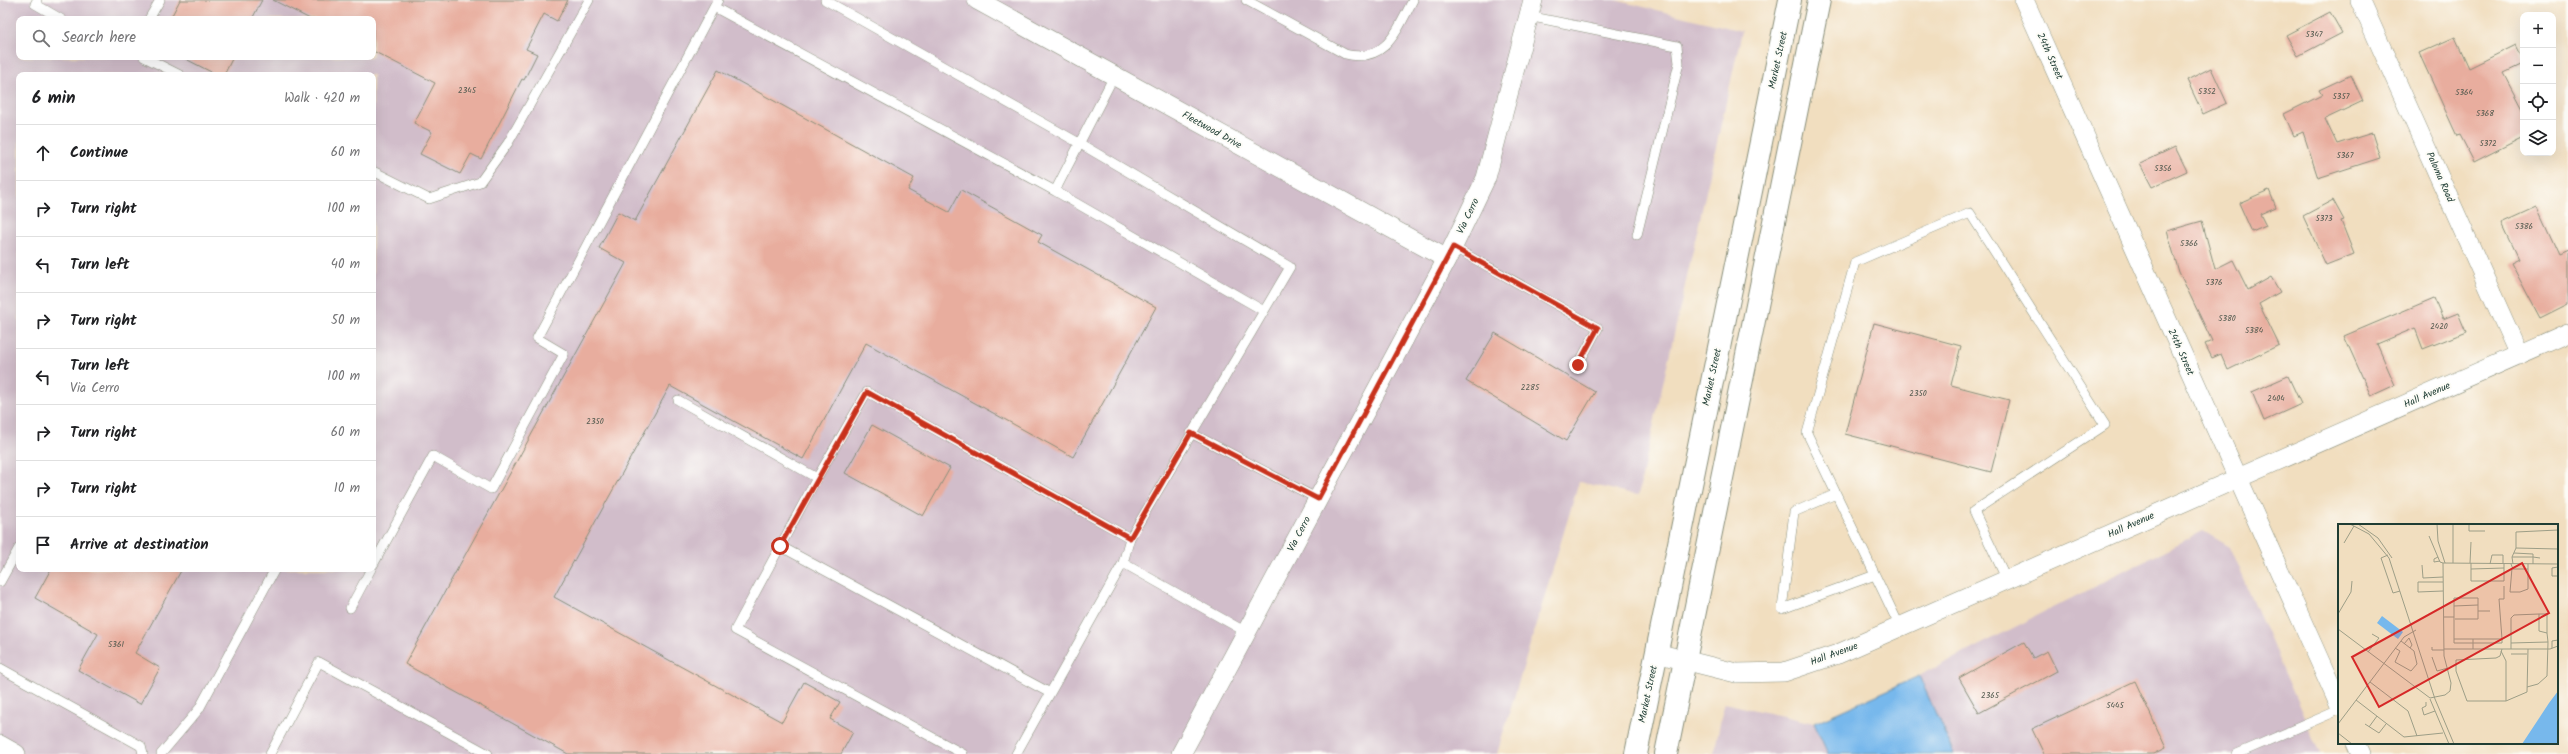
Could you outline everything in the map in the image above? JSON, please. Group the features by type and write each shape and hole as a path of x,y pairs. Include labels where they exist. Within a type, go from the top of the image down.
{"main road":[{"name":"Market Street","path":"1636,754 1790,0"},
{"path":"1666,754 1818,0"}],"street":[{"name":"Fleetwood Drive","path":"977,0 1114,76 1450,253"},
{"name":"24th Street","path":"2024,0 2338,702"},
{"name":"Paloma Road","path":"2360,0 2519,355"},
{"name":"Via Cerro","path":"1181,754 1450,253 1486,178 1530,8"},
{"name":"Hall Avenue","path":"1656,653 1685,659 1736,673 1784,672 1838,654 2568,333"},
{"path":"2356,744 2361,754"},
{"path":"0,745 16,754"}],"lane":[{"path":"37,0 35,4 56,16"},
{"path":"151,16 160,0"},
{"path":"376,172 429,199 480,182 508,143 590,0"},
{"path":"825,0 1079,143 1290,267 1130,538 1123,563 1016,754"},
{"path":"1246,0 1346,54 1359,58 1374,55 1391,40 1413,0"},
{"path":"376,560 433,456 491,489 564,354 537,338 716,3 1055,191 1264,310"},
{"path":"1530,8 1677,46 1679,63 1637,235"},
{"path":"150,60 174,72"},
{"path":"1055,191 1114,76"},
{"path":"1900,627 1808,433 1856,262 1970,213 2105,425 1974,511 2007,580"},
{"path":"1450,253 1598,328 1578,365"},
{"path":"963,754 735,630 817,478 867,392 1130,538"},
{"path":"678,400 817,478"},
{"path":"1191,433 1318,499"},
{"path":"1836,494 1794,512 1782,609 1875,575"},
{"path":"780,546 1050,693"},
{"path":"0,582 16,553"},
{"path":"1123,563 1246,632"},
{"path":"161,754 199,708 274,572"},
{"path":"350,608 369,572"},
{"path":"270,754 319,662 488,754"},
{"path":"0,668 141,746 143,754"},
{"path":"2237,754 2338,710"}],"shaded area":[{"path":"0,0 1615,0 1742,31 1638,495 1579,482 1497,754 0,754"},
{"path":"2203,531 2230,547 2320,754 1954,754 1919,676"},
{"path":"1724,703 1814,723 1828,754 1714,754"}],"water":[{"path":"1919,676 1954,754 1828,754 1814,723"}],"building":[{"path":"180,0 262,0 254,16 172,16"},
{"path":"273,0 568,0 557,21 544,14 526,49 537,54 524,80 522,79 481,159 471,154 460,174 420,154 432,132 414,123 435,83 376,53 376,16 304,16"},
{"path":"2330,12 2342,33 2298,56 2286,35"},
{"path":"2455,37 2469,68 2516,45 2520,53 2520,65 2504,73 2520,103 2520,139 2474,162 2460,135 2457,136 2419,53"},
{"path":"188,60 232,60 226,72 211,72"},
{"path":"2211,68 2227,103 2203,114 2187,80"},
{"path":"718,70 914,178 908,190 949,212 961,190 1042,235 1038,242 1156,307 1073,457 866,343 803,459 670,386 554,597 782,722 804,682 840,702 830,719 853,732 841,754 568,754 405,664 626,263 599,248 618,212 635,221"},
{"path":"2351,75 2363,101 2325,119 2337,144 2372,133 2380,158 2318,178 2303,132 2294,136 2284,114 2322,95 2319,90"},
{"path":"2175,147 2187,171 2152,187 2140,164"},
{"path":"2269,190 2276,207 2260,214 2266,226 2252,232 2239,203"},
{"path":"2333,200 2344,220 2341,221 2354,254 2326,265 2303,216"},
{"path":"2537,207 2559,255 2568,251 2568,304 2540,318 2511,263 2519,259 2502,223"},
{"path":"2202,221 2215,269 2233,260 2248,290 2271,277 2280,292 2259,304 2279,345 2228,370 2221,354 2212,358 2205,344 2212,341 2179,272 2167,231"},
{"path":"2434,298 2443,319 2458,313 2466,332 2423,349 2415,328 2377,344 2395,385 2371,396 2344,336"},
{"path":"1874,323 1961,346 1951,385 2009,400 1991,472 1845,434"},
{"path":"1495,333 1595,392 1566,441 1466,381"},
{"path":"2288,376 2301,404 2264,421 2252,392"},
{"path":"872,425 950,468 923,516 845,473"},
{"path":"49,572 180,572 135,653 160,668 140,704 78,670 98,634 35,598"},
{"path":"2024,642 2033,658 2047,651 2057,671 1979,713 1959,678"},
{"path":"2135,681 2166,748 2154,754 2044,754 2032,729"}],"route":[{"path":"780,546 817,478 867,392 1130,538 1191,433 1318,499 1453,247 1598,328 1578,365"}]}
